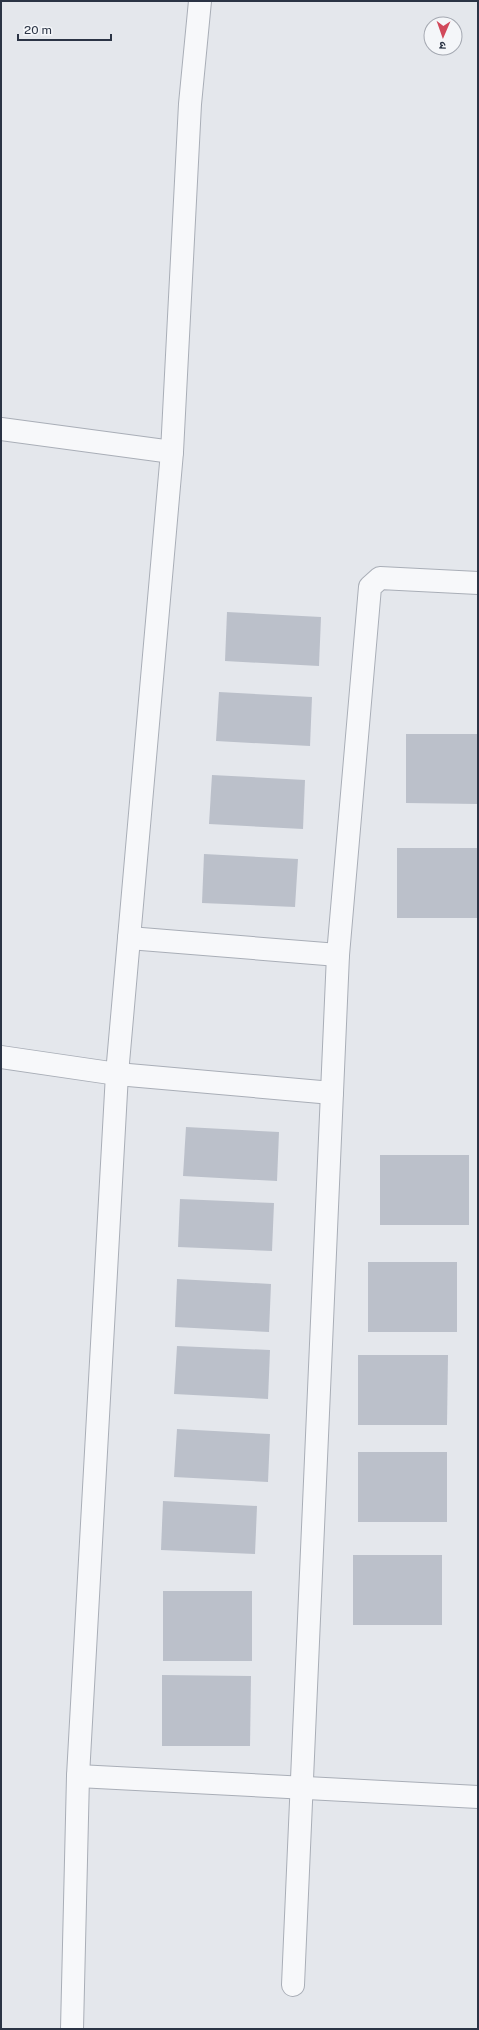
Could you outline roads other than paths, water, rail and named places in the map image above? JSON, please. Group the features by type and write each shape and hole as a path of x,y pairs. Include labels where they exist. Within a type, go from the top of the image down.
{"street":[{"path":"72,2029 78,1776 117,1074 172,452 190,104 200,1"},
{"path":"1,429 172,452"},
{"path":"293,1985 338,955 370,587 380,578 478,583"},
{"path":"129,938 338,955"},
{"path":"1,1057 117,1074 332,1093"},
{"path":"78,1776 478,1798"}]}
